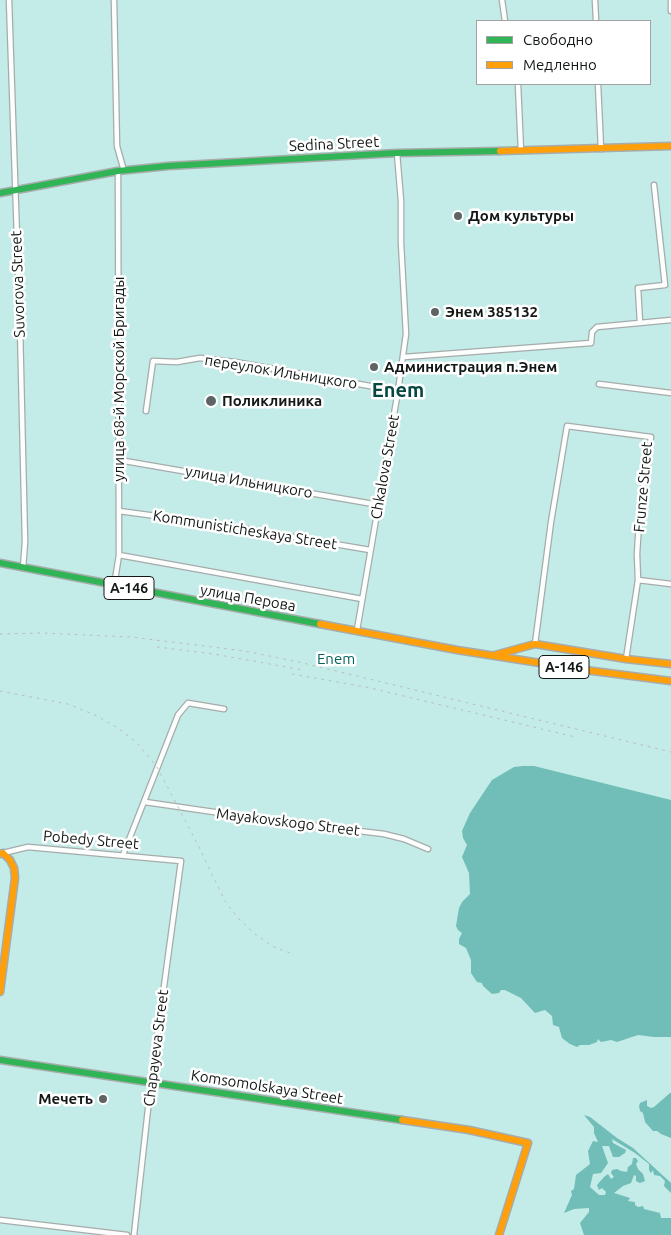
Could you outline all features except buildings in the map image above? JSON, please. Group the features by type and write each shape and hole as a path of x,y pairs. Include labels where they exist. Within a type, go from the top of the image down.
{"main road":[{"name":"Sedina Street","path":"0,193 121,171 168,166 397,153 521,152 671,146"},
{"name":"улица Перова","path":"0,563 491,656 671,681"},
{"name":"улица Перова","path":"491,656 535,644 626,659 671,664"},
{"path":"0,992 15,878 14,868 10,860 2,853"},
{"name":"Komsomolskaya Street","path":"0,1060 468,1130 528,1143 499,1235"}],"street":[{"name":"Suvorova Street","path":"8,0 25,542 23,568"},
{"name":"улица 68-й Морской Бригады","path":"114,0 117,146 121,171 119,555 114,586"},
{"path":"502,0 505,20"},
{"path":"595,0 596,20"},
{"path":"670,0 671,11"},
{"path":"518,85 521,152"},
{"path":"598,85 601,149"},
{"name":"Chkalova Street","path":"357,630 404,357 406,334 401,243 401,201 397,153"},
{"path":"640,323 638,288 665,285 654,185"},
{"path":"404,357 592,343 592,332 597,327 671,320"},
{"name":"переулок Ильницкого","path":"146,411 153,361 177,362 200,358 235,362 398,391"},
{"path":"599,384 671,393"},
{"name":"Frunze Street","path":"535,644 551,522 567,426 651,437 640,507 637,554 638,580 626,659"},
{"name":"улица Ильницкого","path":"119,460 379,505"},
{"name":"Kommunisticheskaya Street","path":"119,511 223,525 270,535 370,550"},
{"name":"улица Перова","path":"119,555 213,570 362,599"},
{"path":"638,580 671,584"},
{"path":"123,855 178,715 188,703 224,709"},
{"name":"Mayakovskogo Street","path":"145,802 384,834 404,839 428,849"},
{"name":"Pobedy Street","path":"2,853 28,847 181,861"},
{"name":"Chapayeva Street","path":"134,1235 151,1082 181,861"},
{"path":"0,1220 127,1235"}],"green space":[{"name":"Enem","path":"0,0 671,0 671,1235 0,1235"}],"water":[{"path":"534,766 671,800 671,1037 638,1035 617,1042 611,1040 601,1042 598,1039 597,1042 577,1047 562,1038 559,1027 553,1025 552,1016 545,1010 535,1013 521,998 505,990 492,994 482,983 477,982 471,973 471,960 466,948 459,944 462,933 456,926 459,908 470,894 469,873 462,857 467,845 462,831 470,813 492,780 514,767"},
{"path":"670,1093 671,1138 653,1131 645,1122 639,1106 640,1103 647,1100 647,1106 654,1107"},
{"path":"584,1115 590,1117 633,1148 671,1183 671,1193 664,1186 665,1181 660,1176 654,1175 653,1170 651,1173 649,1164 612,1139 613,1143 626,1150 625,1153 619,1157 613,1157 609,1146 602,1146 608,1163 601,1173 593,1174 590,1187 599,1195 605,1195 606,1192 602,1188 599,1190 597,1185 608,1174 611,1179 614,1177 611,1173 612,1170 617,1169 627,1172 633,1158 636,1158 638,1161 636,1164 643,1174 645,1181 640,1183 636,1181 636,1176 634,1175 631,1183 614,1193 630,1198 628,1201 635,1202 635,1205 638,1207 643,1206 644,1209 660,1213 661,1218 671,1218 671,1235 584,1235 580,1223 589,1212 589,1208 574,1209 564,1213 572,1195 571,1191 574,1189 576,1175 590,1164 588,1151 593,1141 598,1142 594,1133 594,1127"}],"railway":[{"path":"0,634 42,633 131,637 245,651 303,663 671,752"},
{"path":"157,647 214,654 303,670"},
{"path":"292,674 366,687 575,737"},
{"path":"0,691 68,704 95,715 118,728 136,742 157,767 225,901 238,918 256,935 274,947 290,953"}],"traffic: fast":[{"path":"0,193 118,171 168,166 397,153 500,151"},
{"path":"0,563 320,624"},
{"path":"0,1060 402,1120"}],"traffic: slow":[{"path":"500,151 671,146"},
{"path":"320,624 457,650 671,681"},
{"path":"495,655 535,644 626,659 671,664"},
{"path":"0,854 3,853 10,860 14,868 15,878 0,992"},
{"path":"402,1120 469,1130 528,1143 499,1235"}],"place":[{"name":"Дом культуры","path":"458,216"},
{"name":"Энем 385132","path":"435,312"},
{"name":"Администрация п.Энем","path":"374,367"},
{"name":"Поликлиника","path":"211,401"},
{"name":"Мечеть","path":"103,1099"}],"district":[{"name":"Enem","path":"398,390"}]}
